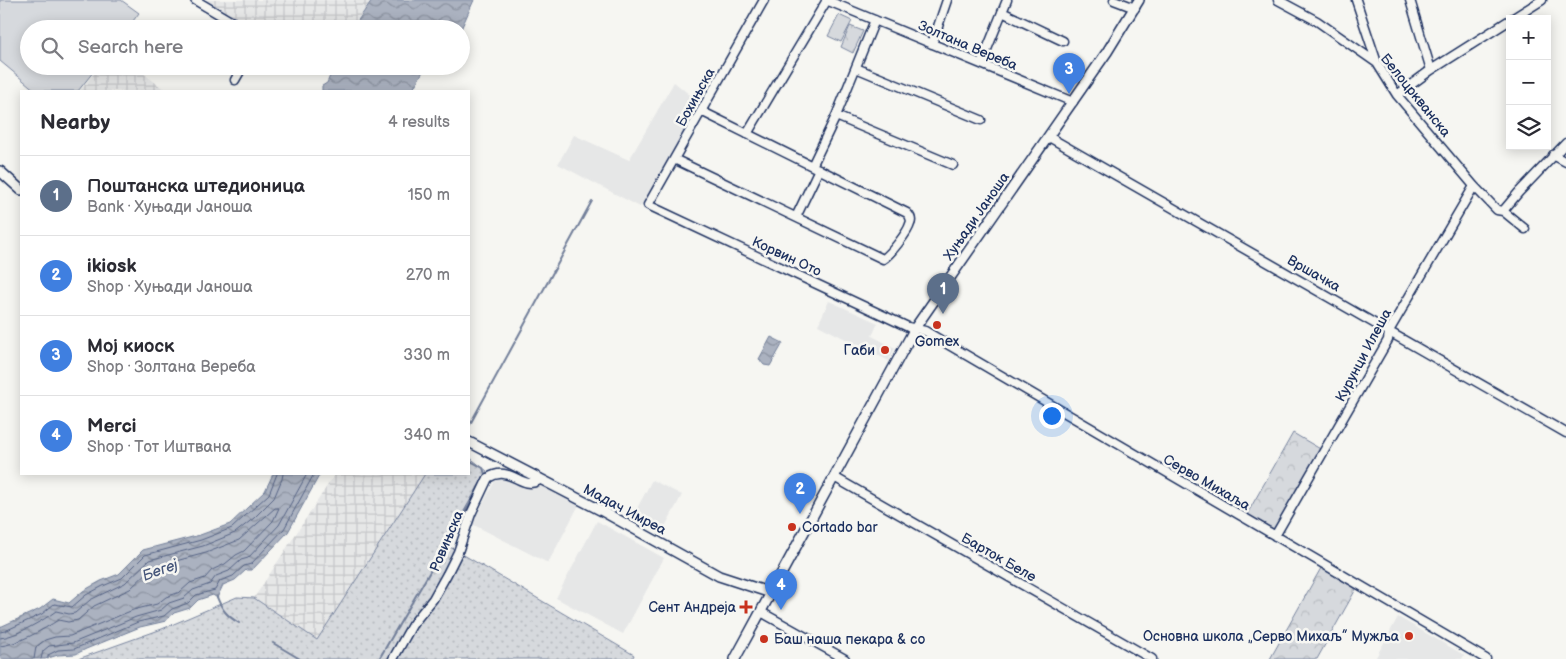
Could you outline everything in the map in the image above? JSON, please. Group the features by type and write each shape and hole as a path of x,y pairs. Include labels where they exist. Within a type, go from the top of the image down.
{"street":[{"path":"195,0 229,20"},
{"name":"Бохињска","path":"648,205 764,0"},
{"path":"747,134 827,0"},
{"name":"Золтана Вереба","path":"827,0 1073,102"},
{"path":"932,44 947,0"},
{"path":"981,64 1007,0"},
{"path":"1114,0 1137,4"},
{"name":"Белоцркванска","path":"1278,0 1317,21 1378,63 1397,95 1474,186 1497,210 1503,211"},
{"path":"1356,0 1378,63"},
{"path":"1410,0 1431,70"},
{"path":"1519,15 1542,0"},
{"name":"Хуњади Јаноша","path":"735,659 914,328 1049,137 1137,4"},
{"path":"1002,12 1063,41"},
{"path":"796,217 876,20"},
{"path":"1397,95 1431,70 1506,23"},
{"path":"856,68 981,120"},
{"path":"235,80 238,75"},
{"path":"674,159 883,259 890,254 910,226 909,215 701,111"},
{"path":"836,116 953,164"},
{"name":"Вршачка","path":"1049,137 1566,433"},
{"path":"1525,229 1503,211 1566,143"},
{"path":"1553,155 1566,162"},
{"path":"0,171 20,189"},
{"name":"Курунци Илеша","path":"1275,536 1388,340 1389,331 1474,186"},
{"name":"Корвин Ото","path":"648,205 908,327 914,328"},
{"name":"Серво Михаља","path":"914,328 925,331 1486,659"},
{"name":"Мадач Имреа","path":"470,443 720,576 771,593"},
{"name":"Ровињска","path":"393,659 412,625 433,599 447,574 488,478 500,473 507,473 528,483 534,483 539,478"},
{"name":"Барток Беле","path":"834,476 1152,659"},
{"path":"761,612 845,659"}],"shaded area":[{"path":"204,0 372,0 358,20 238,20"},
{"path":"93,75 146,75 165,90 81,90"},
{"path":"674,82 700,103 664,165 650,195 640,207 558,164 574,135 629,160"},
{"path":"829,301 878,323 872,336 895,348 889,361 818,325"},
{"path":"334,475 424,475 317,640 254,598"},
{"path":"498,475 530,485 538,486 545,483 580,503 548,563 472,524"},
{"path":"652,480 682,495 661,534 632,518"},
{"path":"597,521 664,558 623,634 556,598"},
{"name":"Основна школа „Серво Михаљ” Мужља","path":"1398,617 1464,655 1462,659 1375,659"}],"green space":[{"path":"0,0 121,0 139,13 134,20 20,20 20,75 91,75 79,90 35,90 0,61"},
{"path":"839,15 852,21 841,42 828,36"},
{"path":"850,26 863,31 853,53 841,47"},
{"path":"1293,433 1322,450 1275,530 1247,514"},
{"path":"470,458 487,471 445,544 634,655 632,659 78,659 162,629 237,597 254,598 317,640 424,475 470,475"},
{"path":"1321,568 1356,589 1317,659 1270,659"}],"water":[{"path":"372,0 379,2 381,0 474,0 465,20 358,20"},
{"path":"330,75 421,75 413,90 322,90 322,86 327,83"},
{"path":"771,337 783,343 770,366 764,365 759,359"},
{"name":"Бегеј","path":"273,475 319,475 288,532 252,570 246,570 235,580 223,585 217,598 213,595 198,600 190,608 174,613 166,621 140,627 76,654 58,655 45,659 0,659 0,627 40,609 53,599 69,603 83,591 119,574 143,550 200,535 230,524 265,491"}],"waterway":[{"path":"470,424 592,201"},
{"path":"379,659 481,484 485,474 483,468 470,461"},
{"path":"217,597 225,612 239,623"},
{"path":"273,643 300,659"}],"place":[{"name":"Мој киоск","path":"1069,94"},
{"name":"Поштанска штедионица","path":"943,314"},
{"name":"Gomex","path":"937,325"},
{"name":"Габи","path":"885,350"},
{"name":"ikiosk","path":"800,514"},
{"name":"Cortado bar","path":"792,527"},
{"name":"Сент Андреја","path":"746,607"},
{"name":"Merci","path":"781,610"},
{"name":"Основна школа „Серво Михаљ” Мужља","path":"1409,636"},
{"name":"Баш наша пекара & co","path":"764,639"}]}
